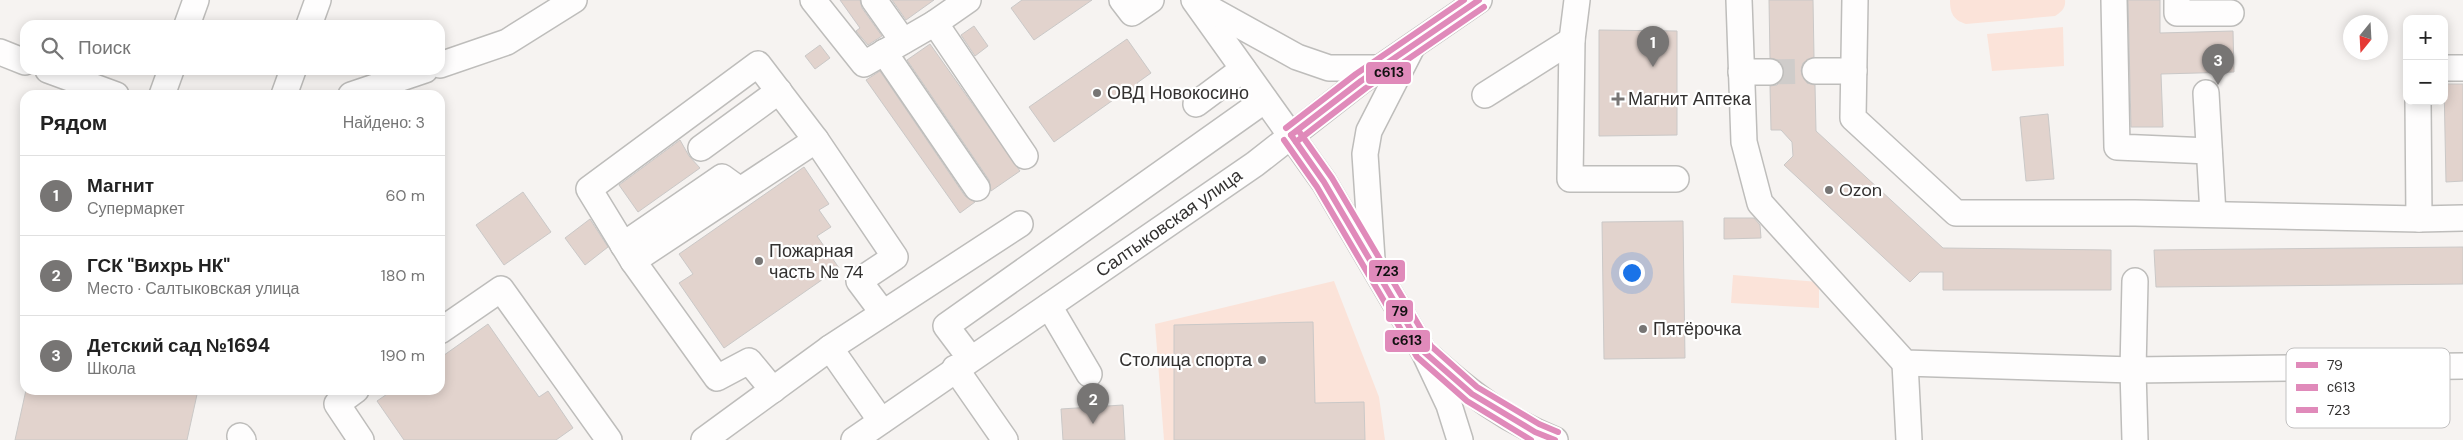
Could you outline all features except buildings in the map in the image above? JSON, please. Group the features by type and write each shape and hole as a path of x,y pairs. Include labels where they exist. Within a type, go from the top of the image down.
{"street":[{"path":"190,20 196,0"},
{"path":"311,20 318,0"},
{"path":"445,63 507,42 574,0"},
{"path":"813,0 864,64 948,9 1024,156"},
{"path":"874,0 894,46 977,188"},
{"path":"1122,0 1132,14 1151,0"},
{"path":"1194,0 1296,57 1328,68 1379,68"},
{"path":"1194,0 1324,182 1424,352 1449,406 1460,440"},
{"name":"Салтыковская улица","path":"854,440 963,363 1255,164 1379,68 1478,0"},
{"path":"1577,0 1572,40 1570,179 1676,179"},
{"path":"1739,0 1744,142 1760,203 1905,363 1908,440"},
{"path":"1855,0 1853,118 1956,213 2213,214 2419,219 2463,218"},
{"path":"2114,0 2117,148 2209,151"},
{"path":"2177,0 2177,13 2231,13"},
{"path":"1485,95 1572,40"},
{"path":"1372,264 1365,154 1369,131 1414,44"},
{"path":"0,52 20,60"},
{"path":"773,390 748,361 717,378 628,253 589,189 758,64 816,140 896,257 859,281 883,313"},
{"path":"2448,68 2463,68"},
{"path":"1196,104 1243,69"},
{"path":"1815,71 1854,71"},
{"path":"1741,72 1770,72"},
{"path":"62,75 102,90"},
{"path":"164,90 169,75"},
{"path":"286,90 291,75"},
{"path":"366,90 410,75"},
{"path":"701,148 779,91"},
{"path":"2206,93 2213,214"},
{"path":"1005,440 963,363 946,326 1265,100"},
{"path":"2418,105 2419,219"},
{"path":"628,253 722,177 740,190 816,140"},
{"path":"704,440 830,348 1020,224"},
{"path":"2135,281 2133,370 2135,440"},
{"path":"445,328 501,289 609,440"},
{"path":"1049,306 1089,374"},
{"path":"830,348 881,421"},
{"path":"1424,352 1472,394 1535,432 1555,440"},
{"path":"1905,363 2133,370 2286,368"},
{"path":"2450,366 2463,366"},
{"path":"349,395 337,404 361,440"}],"shaded area":[{"path":"1950,0 2065,0 2065,5 2063,10 2055,16 1966,24 1953,15"},
{"path":"2063,27 2064,66 1992,71 1987,34"},
{"path":"1733,275 1819,282 1819,308 1731,303"},
{"name":"Столица спорта","path":"1334,281 1379,397 1385,440 1164,440 1155,324"}],"tunnel":[{"path":"1770,72 1815,71"}],"transit line":[{"name":"723","path":"1286,128 1356,74 1464,0"},
{"name":"79","path":"1291,135 1361,81 1479,0"},
{"name":"с613","path":"1296,142 1366,88 1484,7"},
{"name":"723","path":"1298,130 1332,178 1431,346 1477,387 1539,424 1558,432"},
{"name":"79","path":"1291,135 1324,182 1424,352 1472,394 1535,432 1555,440"},
{"name":"с613","path":"1284,140 1317,187 1417,357 1467,401 1531,440"}],"place":[{"name":"Магнит","path":"1653,67"},
{"name":"Детский сад №1694","path":"2218,85"},
{"name":"ОВД Новокосино","path":"1097,93"},
{"name":"Магнит Аптека","path":"1618,99"},
{"name":"Ozon","path":"1829,190"},
{"name":"Пожарная часть № 74","path":"759,261"},
{"name":"Пятёрочка","path":"1643,329"},
{"name":"Столица спорта","path":"1262,360"},
{"name":"ГСК \"Вихрь НК\"","path":"1093,424"}]}
